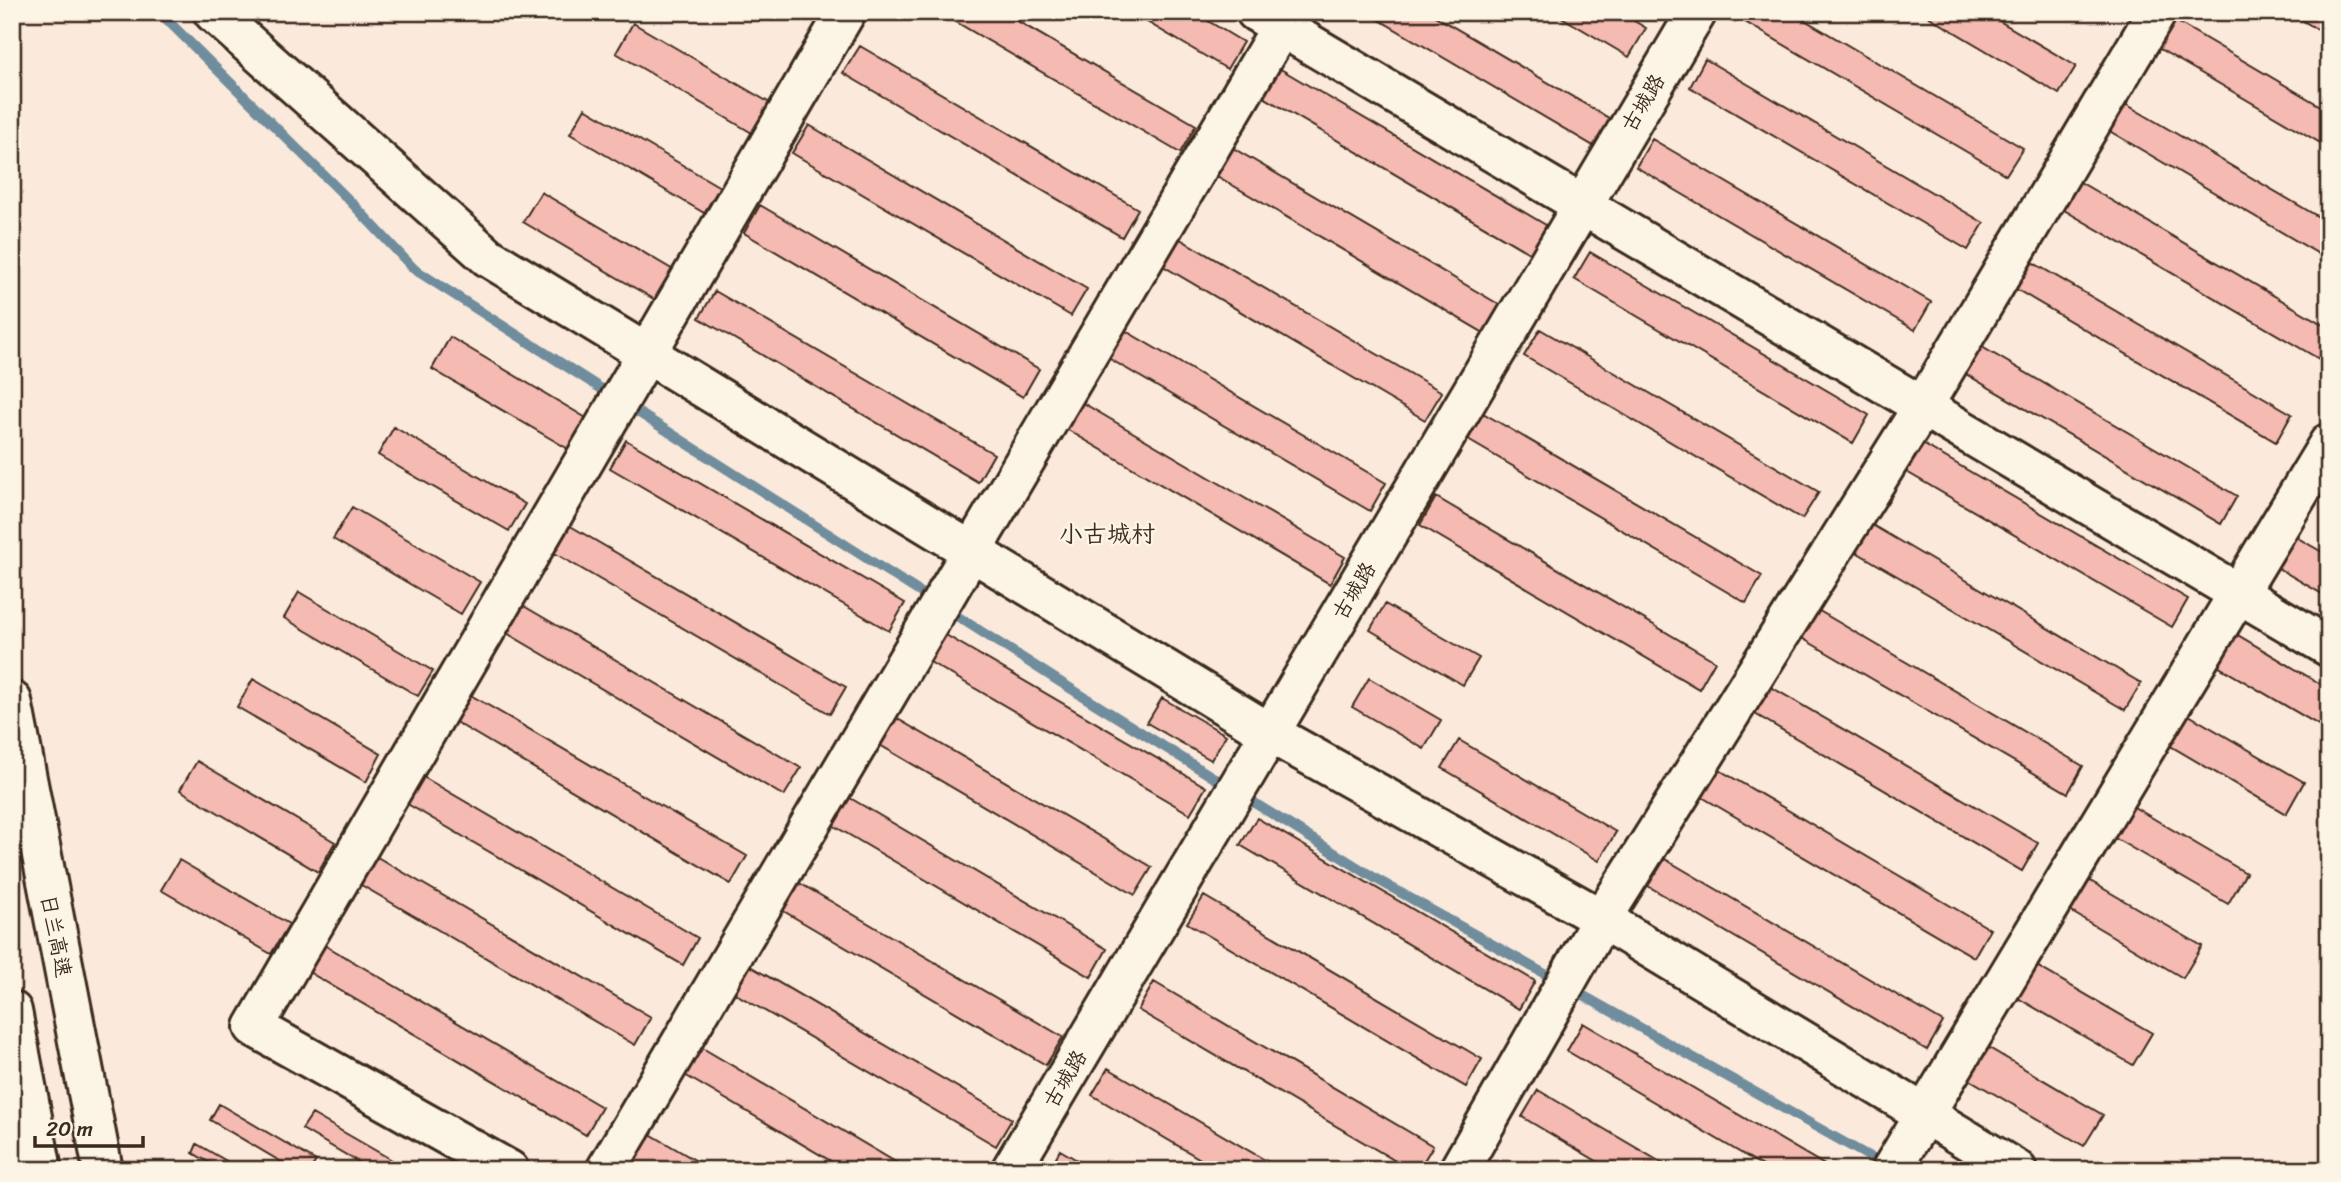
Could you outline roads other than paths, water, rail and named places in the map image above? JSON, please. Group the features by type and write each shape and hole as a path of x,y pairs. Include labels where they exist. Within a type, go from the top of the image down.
{"main road":[{"path":"213,12 488,257 1270,733 1602,919 2017,1170"},
{"path":"509,1170 254,1027 846,12"},
{"name":"古城路","path":"1011,1170 1697,12"},
{"path":"1459,1170 1602,919 1923,406 2157,12"},
{"path":"606,1170 972,551 1276,17 1583,205 2329,647"},
{"path":"1891,1170 2329,443"},
{"name":"日兰高速","path":"12,701 103,1170"},
{"path":"12,1011 42,1170"}],"waterway":[{"path":"159,12 351,202 414,269 1057,680 1378,880 1886,1166"}],"district":[{"name":"小古城村","path":"1107,534"}]}
